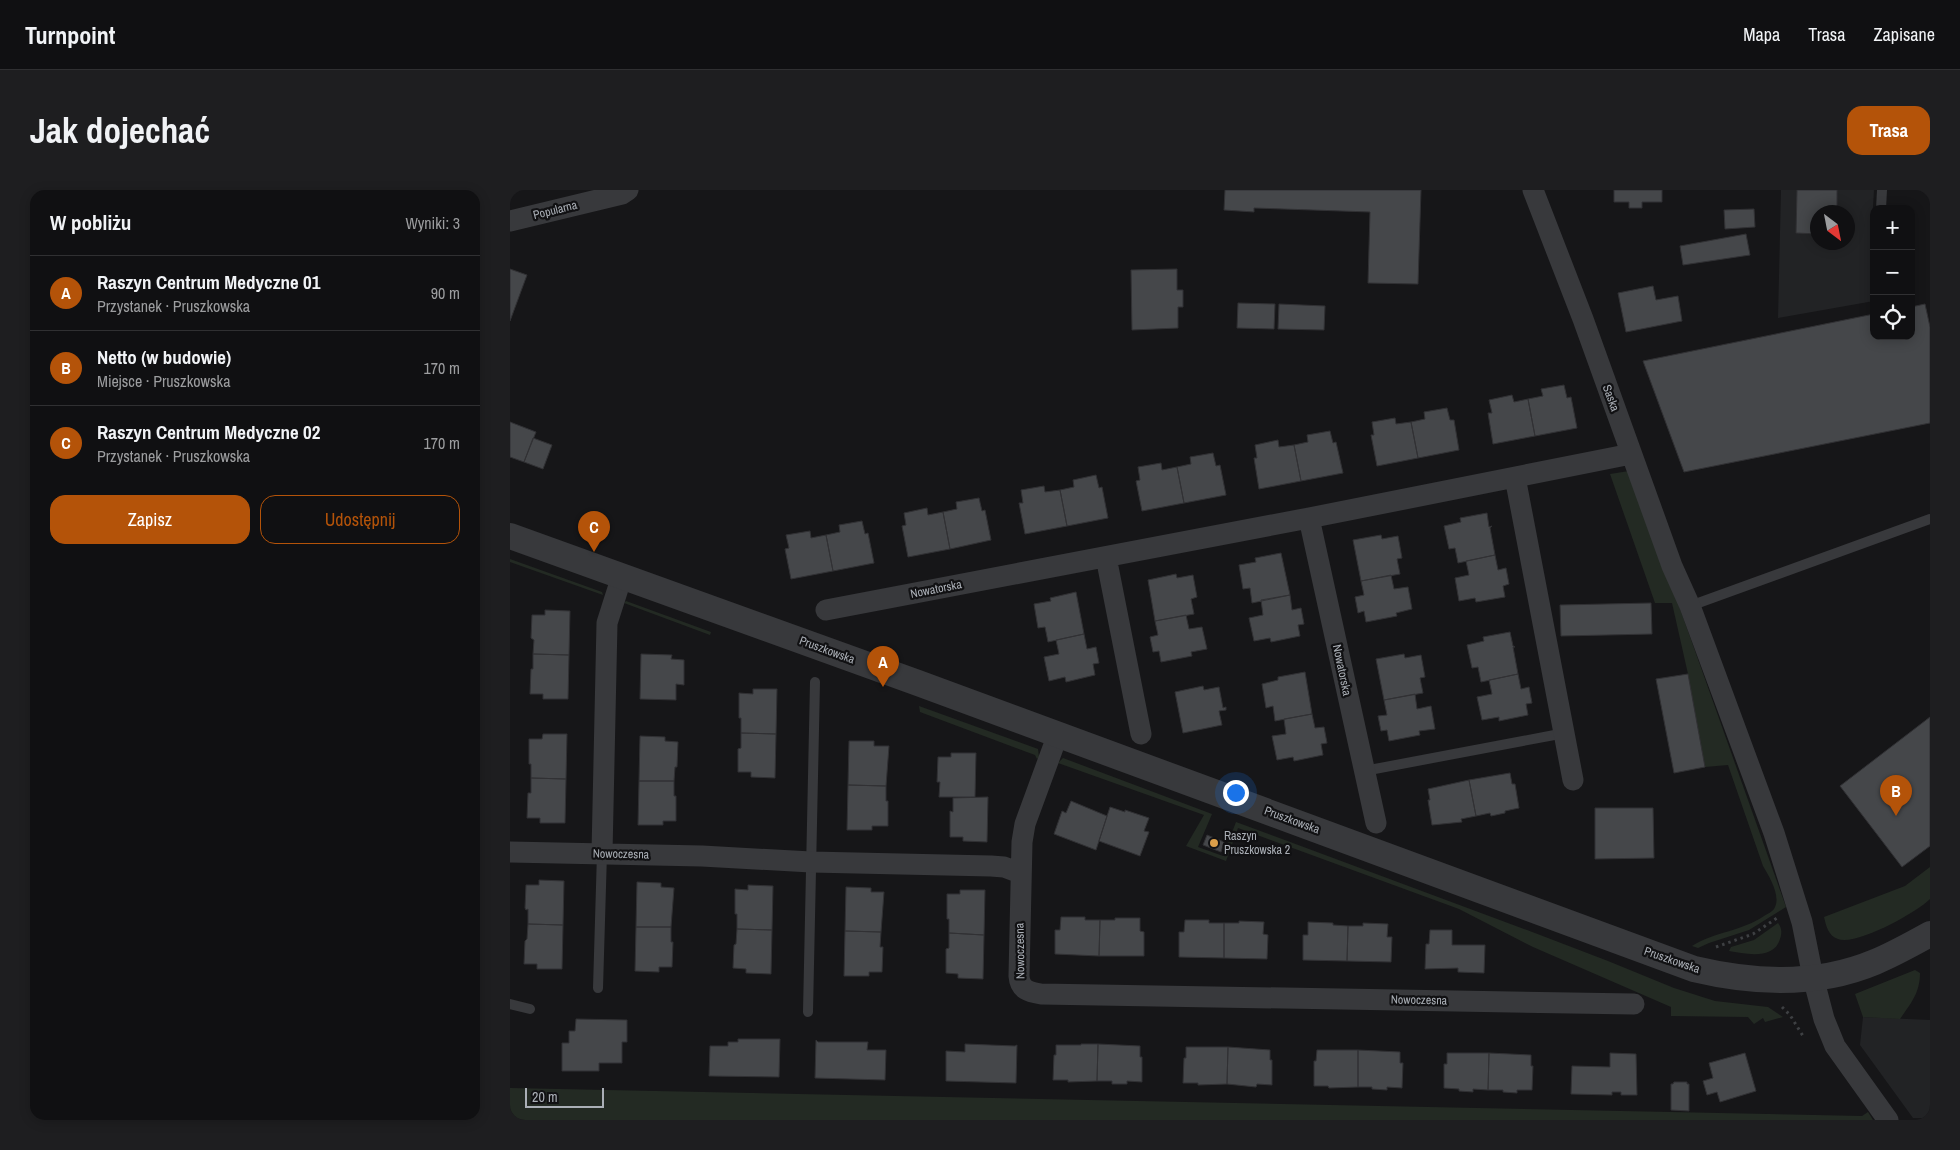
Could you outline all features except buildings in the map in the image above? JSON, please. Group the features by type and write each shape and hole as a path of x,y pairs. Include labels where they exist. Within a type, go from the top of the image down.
{"street":[{"name":"Popularna","path":"510,221 622,194 628,190"},
{"name":"Saska","path":"1533,190 1583,319 1672,566 1690,606 1774,833 1802,922 1813,977"},
{"name":"Nowatorska","path":"826,610 1310,518 1631,454"},
{"path":"1515,477 1573,780"},
{"name":"Nowatorska","path":"1310,518 1376,823"},
{"name":"Pruszkowska","path":"510,536 1058,734 1694,969 1735,978 1761,981 1813,977 1843,972 1875,962 1929,937"},
{"path":"1106,557 1142,734"},
{"path":"602,853 607,623 622,576"},
{"path":"1020,873 1022,842 1026,824 1058,734"},
{"name":"Nowoczesna","path":"510,852 702,856 811,862 1004,867 1020,873 1019,976 1020,983 1024,989 1032,993 1634,1004"},
{"path":"1813,977 1824,1019 1835,1046 1888,1120"}],"lane":[{"path":"1881,205 1882,190"},
{"path":"1690,606 1930,519"},
{"path":"808,1012 815,682"},
{"path":"1364,771 1565,733"},
{"path":"598,988 602,853"},
{"path":"510,1004 530,1009"}],"path":[{"path":"1714,951 1717,946 1753,934 1775,918 1782,920"},
{"path":"1776,1004 1784,1008 1805,1040"}],"shaded area":[{"path":"1781,190 1874,190 1873,205 1870,205 1870,302 1778,318"},
{"path":"1629,471 1786,907 1749,930 1698,948 1692,946 1747,925 1769,913 1774,909 1777,899 1774,887 1763,866 1728,765 1705,767 1688,674 1672,603 1655,603 1610,474"},
{"path":"510,559 602,592 603,595 510,562"},
{"path":"626,601 711,632 710,635 624,603"},
{"path":"919,706 1038,749 1039,757 1037,759 1035,755 920,712"},
{"path":"1063,758 1212,814 1198,847 1223,856 1236,822 1527,930 1674,988 1715,1001 1768,1007 1783,1017 1765,1022 1763,1018 1754,1024 1748,1017 1671,1016 1671,1007 1533,947 1459,909 1238,828 1226,861 1186,846 1204,815 1058,763"},
{"path":"1930,867 1930,899 1923,905 1899,920 1858,938 1838,939 1830,933 1824,917 1905,886"},
{"path":"1778,923 1781,929 1781,937 1777,946 1772,950 1759,954 1729,951 1731,947 1754,940"},
{"path":"1915,970 1920,973 1920,980 1914,997 1900,1019 1863,1017 1855,994"},
{"path":"1863,1017 1930,1020 1930,1118 1913,1118 1860,1045"},
{"path":"510,1088 1862,1116 1868,1112 1873,1120 510,1120"}],"place":[{"name":"Raszyn Centrum Medyczne 02","path":"594,552"},
{"name":"Raszyn Centrum Medyczne 01","path":"883,687"},
{"name":"Netto (w budowie)","path":"1896,816"},
{"name":"Raszyn Pruszkowska 2","path":"1214,843"}]}
